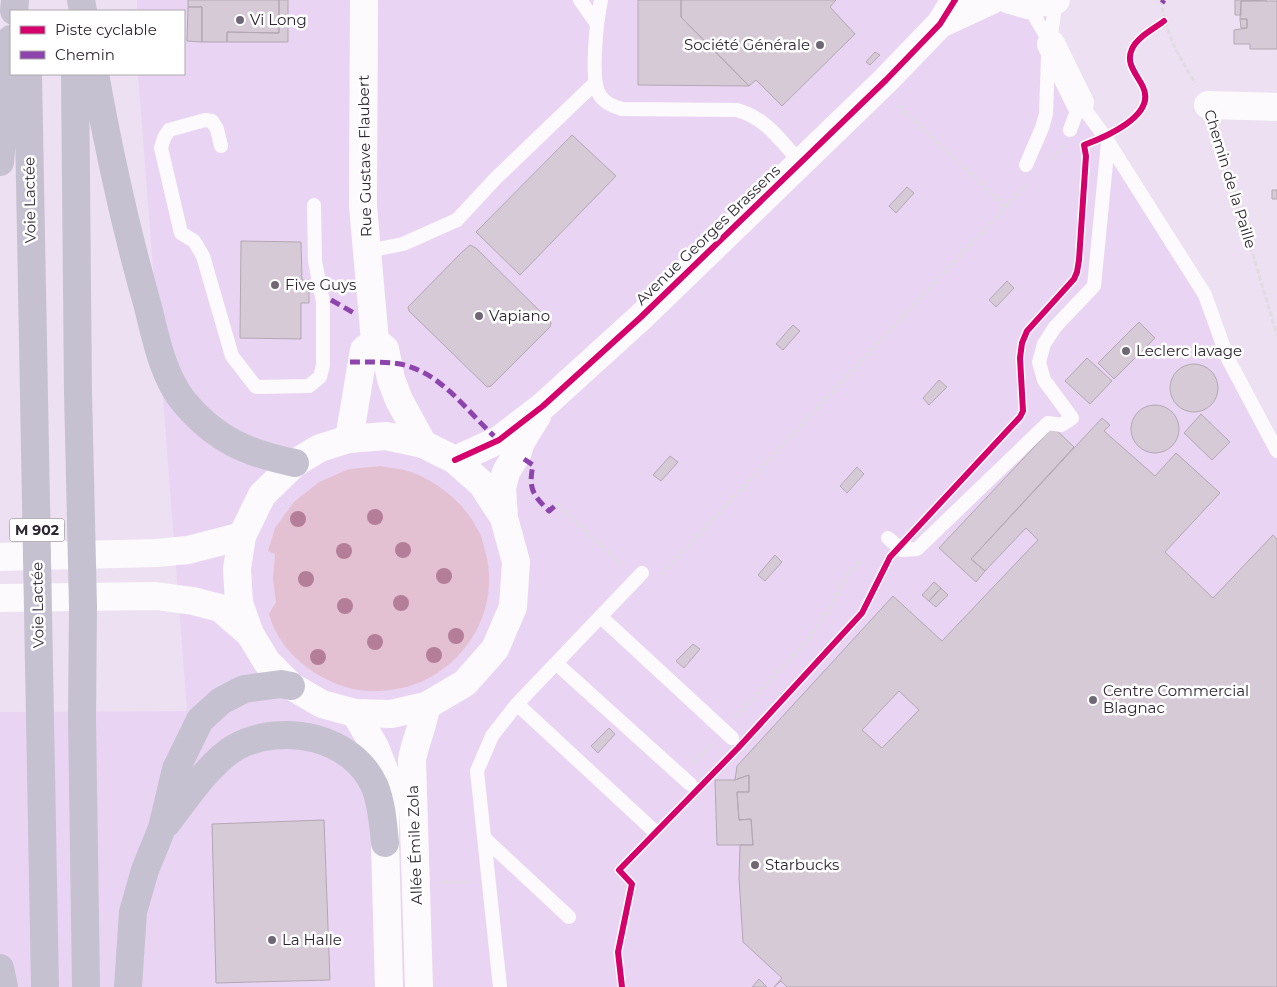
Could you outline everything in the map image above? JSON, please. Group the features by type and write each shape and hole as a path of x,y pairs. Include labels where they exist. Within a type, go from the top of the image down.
{"highway":[{"path":"0,162 10,50"},
{"name":"Voie Lactée","path":"28,75 45,987"},
{"name":"M 902","path":"75,75 78,392 83,598 82,718 86,987"},
{"path":"95,75 126,226 161,354 170,378 183,400 197,417 230,443 253,453 294,463"},
{"path":"128,987 133,912 145,870 162,828 176,769 200,720 221,701 244,689 281,684 291,686"},
{"path":"162,828 216,762 235,748 253,739 295,735 315,739 330,745 345,753 366,771 380,803 385,843"},
{"path":"0,968 4,987"}],"street":[{"name":"Rue Gustave Flaubert","path":"364,0 363,206 375,341 385,349 391,379 399,400 423,444"},
{"name":"Avenue Georges Brassens","path":"455,460 498,440 544,406 642,317 886,80 940,24 955,0"},
{"name":"Avenue Georges Brassens","path":"940,24 992,0"},
{"path":"1019,2 1056,0"},
{"path":"1051,44 1080,103"},
{"path":"1208,105 1277,107"},
{"path":"349,439 364,350 375,341"},
{"name":"Avenue Georges Brassens","path":"504,518 502,488 506,472 517,454 521,442 544,406"},
{"path":"386,436 423,444 455,460 482,484 504,518 516,562 513,607 496,649 466,683 426,706 391,714 355,713 322,704 291,686 267,662 250,634 239,602 237,569 242,536 262,495 294,463 320,448 349,439 386,436"},
{"path":"0,557 156,553 188,550 242,536"},
{"path":"0,598 156,596 193,601 220,608 233,617 250,634"},
{"name":"Allée Émile Zola","path":"419,987 412,760 414,746 424,721 426,706"},
{"name":"Allée Émile Zola","path":"355,713 375,747 386,775 385,843 389,987"}],"lane":[{"path":"580,0 596,24"},
{"path":"601,0 596,24 595,83 600,96 608,104 622,109 736,110 750,114 761,120 800,162"},
{"path":"1026,165 1046,114 1047,67 1056,0"},
{"path":"1019,2 1051,44"},
{"path":"367,251 403,244 457,220 496,178 595,83"},
{"path":"1070,130 1080,103"},
{"path":"1080,103 1106,140 1205,295 1228,359 1277,451"},
{"path":"221,146 217,130 212,121 205,120 169,130 161,148 180,233 194,241 203,256 232,356 256,387 309,386 320,377 323,365 322,302 316,261 314,205"},
{"path":"888,538 902,550 917,549 1048,423 1061,425 1072,418 1044,380 1039,362 1044,344 1055,327 1094,286 1106,140"},
{"path":"500,987 477,771 492,736 517,704 639,576"},
{"path":"601,617 728,734"},
{"path":"557,664 690,784"},
{"path":"517,704 652,829"},
{"path":"484,838 569,917"}],"path":[{"path":"1157,26 1164,21"},
{"path":"898,104 1006,207"},
{"path":"1048,163 1065,145 1072,143 1084,145 1106,140"},
{"path":"557,504 639,576 648,590 1030,181"},
{"path":"728,734 805,643 828,612 848,573 861,560"},
{"path":"693,764 713,742"}],"shaded area":[{"path":"137,0 1056,0 1051,44 1205,295 1277,451 1277,987 0,987 0,712 187,711 138,75 185,75 185,10 137,10"},
{"path":"381,466 406,470 425,478 445,491 462,506 476,525 481,536 486,554 489,578 487,601 480,623 468,643 453,661 435,675 413,685 390,690 366,691 343,686 318,675 284,645 269,614 276,602 273,579 275,554 268,551 275,528 294,502 319,482 349,469"}],"building":[{"name":"Vi Long","path":"188,0 279,0 279,33 227,32 227,42 202,42 202,7 188,7"},
{"path":"279,0 288,0 288,42 227,42 227,32 279,33"},
{"path":"638,0 681,0 681,17 749,86 638,85"},
{"path":"681,0 836,0 830,7 855,34 782,106 756,80 749,86 681,17"},
{"path":"1235,0 1267,0 1241,1 1241,15 1235,15"},
{"path":"1241,1 1277,1 1277,49 1250,49 1250,44 1234,44 1234,30 1247,28 1247,19 1240,19"},
{"path":"188,7 202,7 202,42 187,41"},
{"path":"1240,19 1247,19 1247,28 1241,28"},
{"path":"875,52 880,55 870,65 866,62"},
{"path":"572,135 616,176 520,275 476,232"},
{"path":"907,187 914,193 896,213 889,206"},
{"path":"1272,190 1277,190 1277,199 1272,199"},
{"name":"Five Guys","path":"241,241 301,242 302,280 309,280 309,303 301,303 301,339 240,338"},
{"name":"Vapiano","path":"470,245 476,248 551,323 550,327 491,386 487,387 409,311 408,307"},
{"path":"1007,281 1014,288 996,307 989,300"},
{"name":"Leclerc lavage","path":"1139,322 1155,338 1114,379 1098,363"},
{"path":"793,325 800,331 783,350 776,344"},
{"path":"1087,358 1112,381 1090,404 1065,381"},
{"path":"1194,364 1203,366 1211,371 1216,379 1218,388 1216,397 1211,405 1203,410 1194,412 1185,410 1177,405 1172,397 1170,388 1172,379 1177,371 1185,366"},
{"path":"939,380 947,387 929,405 923,398"},
{"path":"1155,405 1164,407 1172,412 1177,420 1179,429 1177,438 1172,446 1164,451 1155,453 1146,451 1138,446 1133,438 1131,429 1133,420 1138,412 1146,407"},
{"path":"1201,414 1230,442 1212,460 1184,433"},
{"name":"Centre Commercial Blagnac","path":"1102,418 1110,425 1104,431 1155,476 1176,453 1220,493 1165,552 1213,598 1273,535 1277,539 1277,987 787,987 781,981 774,987 782,978 743,942 739,878 740,845 753,845 751,819 739,820 737,792 749,792 749,775 735,780 737,766 893,596 942,641 1038,540 1026,528 985,571 971,559","holes":["899,691 919,710 882,748 862,730"]},
{"path":"1053,427 1074,447 971,559 985,571 976,582 939,548"},
{"path":"670,456 678,462 661,481 653,475"},
{"path":"857,467 864,474 847,493 840,486"},
{"path":"775,555 782,562 765,581 758,575"},
{"path":"934,582 941,588 929,601 922,595"},
{"path":"941,588 948,595 936,607 929,601"},
{"path":"693,644 700,649 684,668 676,661"},
{"path":"609,728 615,734 598,753 591,746"},
{"path":"749,775 749,792 737,792 739,820 751,819 753,845 717,845 715,780 735,780"},
{"name":"La Halle","path":"324,820 330,980 216,983 212,824"},
{"path":"759,979 767,987 752,987"}],"marked path":[{"path":"331,300 354,313"},
{"path":"350,362 395,363 421,371 455,396 494,436"},
{"path":"524,459 533,465 531,480 536,496 549,511 557,504"}],"cycle path":[{"path":"455,460 499,440 543,406 641,317 886,80 940,24 955,0"},
{"path":"622,987 618,952 632,884 619,870 738,748 862,613 890,557 1020,417 1023,411 1020,358 1022,343 1027,331 1074,279 1077,272 1086,156 1084,145 1126,124 1142,107 1145,98 1143,87 1131,64 1130,54 1138,41 1164,21"}],"place":[{"name":"Vi Long","path":"240,20"},
{"name":"Société Générale","path":"820,45"},
{"name":"Five Guys","path":"275,285"},
{"name":"Vapiano","path":"479,316"},
{"name":"Leclerc lavage","path":"1126,351"},
{"name":"Centre Commercial Blagnac","path":"1093,700"},
{"name":"Starbucks","path":"755,865"},
{"name":"La Halle","path":"272,940"}]}
